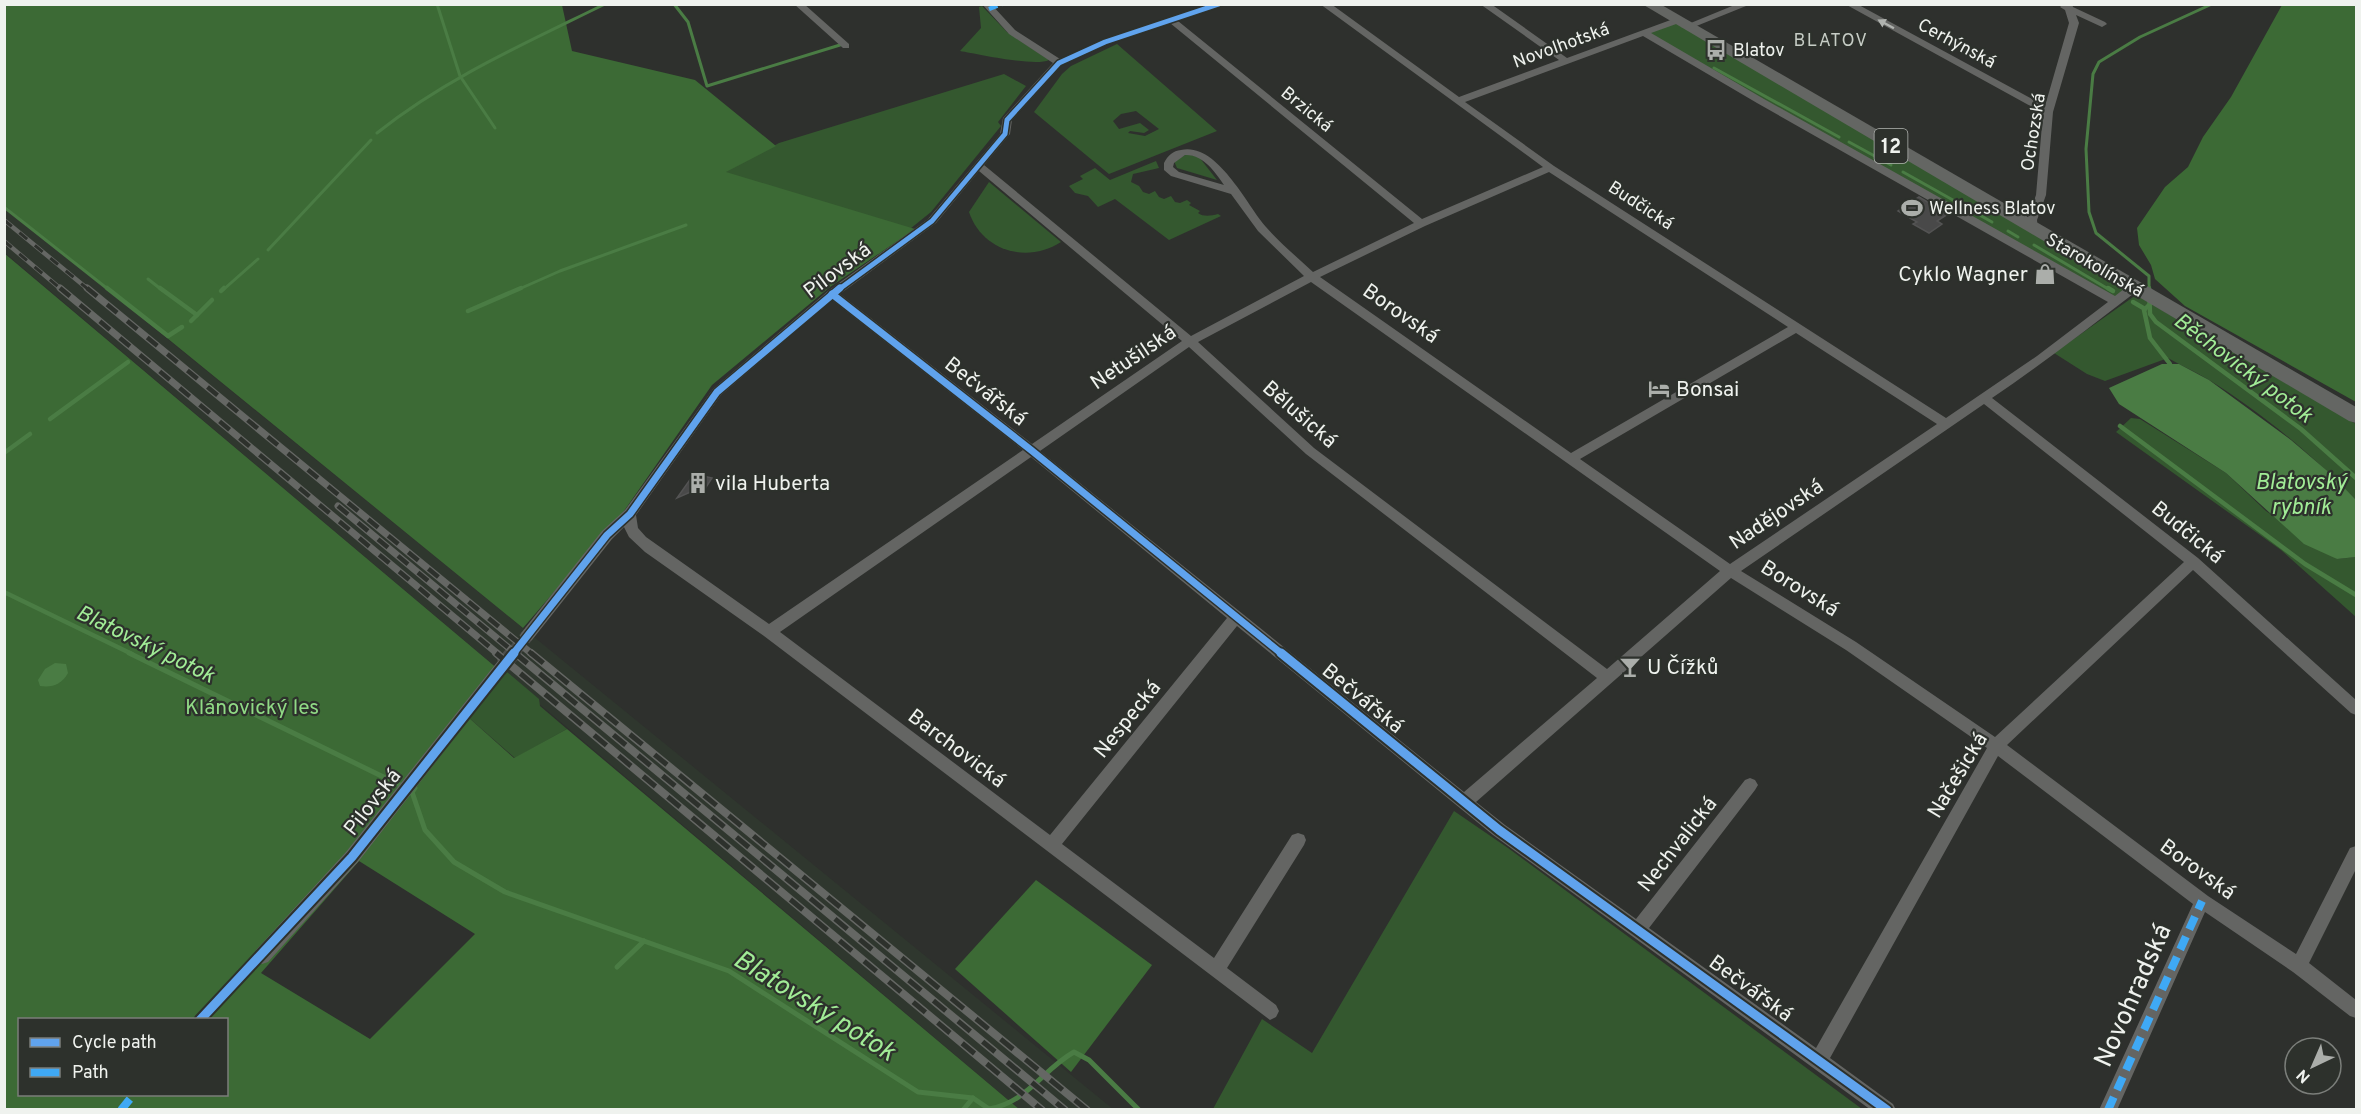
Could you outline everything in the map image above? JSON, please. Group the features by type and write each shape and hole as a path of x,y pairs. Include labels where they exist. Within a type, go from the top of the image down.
{"main road":[{"name":"Starokolínská","path":"1649,4 2356,416"}],"street":[{"path":"798,4 846,46"},
{"path":"988,7 1002,4"},
{"name":"Pilovská","path":"527,636 607,535 630,514 717,392 832,294 932,221 1005,134 1007,120 1020,103 1059,63 1105,42 1219,4"},
{"name":"Budčická","path":"1324,4 1550,168 1946,424"},
{"path":"1484,4 1566,61"},
{"name":"Novolhotská","path":"1457,101 1643,32 1681,24 1747,4"},
{"name":"Cerhýnská","path":"1849,4 2048,112"},
{"path":"2065,6 2102,24"},
{"name":"Ochozská","path":"2034,230 2032,220 2041,195 2048,112 2074,23 2065,6"},
{"path":"988,7 1012,32 1059,63"},
{"name":"Brzická","path":"1172,20 1421,224"},
{"name":"Starokolínská","path":"1643,32 1813,134 2020,245 2117,302"},
{"name":"Borovská","path":"1233,191 1175,174 1168,168 1168,162 1181,153 1194,152 1201,155 1233,191 1262,229 1312,278 1730,571 1851,646 1996,746 2202,901 2299,966 2356,1010"},
{"name":"Bělušická","path":"979,166 1190,342 1311,451 1606,677"},
{"name":"Netušilská","path":"769,632 1190,342 1421,224 1550,168"},
{"name":"Nadějovská","path":"1464,802 1730,571 2041,359 2133,288"},
{"name":"Bečvářská","path":"832,294 1031,450 1499,830 1820,1059 1887,1110"},
{"path":"1570,459 1797,327"},
{"name":"Budčická","path":"1984,398 2193,562 2356,709"},
{"name":"Barchovická","path":"630,514 628,524 632,533 769,632 1270,1011"},
{"name":"Načešická","path":"1820,1059 1996,746 2193,562"},
{"name":"Nespecká","path":"1051,846 1236,617"},
{"name":"Pilovská","path":"262,956 352,856 503,665"},
{"name":"Nechvalická","path":"1638,929 1750,785"},
{"path":"1217,969 1298,840"},
{"path":"2299,966 2356,853"},
{"name":"Novohradská","path":"2108,1110 2202,901"}],"shaded area":[{"path":"982,6 1007,32 1049,60 1019,61 960,51 981,28 979,7"},
{"path":"1676,21 2133,288 2117,302 1643,32"},
{"path":"1117,44 1217,131 1109,174 1034,112 1062,74 1071,66","holes":["1136,111 1159,129 1145,136 1128,133 1130,131 1144,133 1149,130 1140,123 1119,129 1113,121 1121,114"]},
{"path":"1004,74 1026,86 998,122 1001,126 931,212 879,254 725,172 779,143"},
{"path":"1187,154 1199,157 1217,180 1177,168 1174,161"},
{"path":"1156,161 1159,168 1133,174 1131,182 1139,186 1143,192 1149,194 1155,191 1159,197 1164,199 1171,196 1175,202 1180,203 1187,200 1191,203 1189,205 1200,211 1198,213 1202,215 1218,214 1221,216 1169,240 1115,199 1098,207 1088,196 1075,193 1069,186 1083,179 1080,176 1095,168 1110,180"},
{"path":"989,182 1061,242 1048,249 1020,252 1007,250 984,236 975,225 969,212"},
{"path":"4,206 1113,1109 1019,1109 5,253"},
{"path":"2136,295 2356,424 2356,500 2323,467 2267,420 2209,380 2168,358 2105,381 2087,374 2054,353"},
{"path":"2131,418 2140,419 2226,473 2266,511 2337,559 2356,557 2356,617 2281,550 2116,432"},
{"path":"507,672 539,699 540,706 567,729 515,758 468,717"},
{"path":"1454,811 1508,848 1862,1109 1213,1109 1262,1019 1312,1053"}],"green space":[{"path":"4,5 562,5 572,51 695,80 776,146 726,172 915,229 830,287 712,385 624,511 523,628 5,206"},
{"path":"2282,5 2356,5 2356,402 2185,306 2155,279 2151,265 2139,245 2137,228 2165,187 2188,167 2203,137 2231,97"},
{"name":"Klánovický les","path":"4,253 505,675 468,717 514,758 567,729 1019,1109 5,1109","holes":["359,861 475,934 370,1039 261,973"]},
{"path":"1036,880 1152,965 1071,1072 955,969"}],"water":[{"name":"Blatovský rybník","path":"2162,364 2179,364 2209,380 2291,440 2332,475 2356,500 2356,557 2337,559 2304,544 2226,473 2119,404 2109,388"},
{"path":"55,663 66,664 68,673 66,677 56,684 40,686 38,680 45,669"}],"building":[{"path":"1919,197 1948,214 1937,221 1942,224 1929,233 1913,224 1917,222 1898,211"},
{"name":"vila Huberta","path":"694,474 712,478 703,492 695,490 677,498"}],"waterway":[{"path":"437,4 461,77"},
{"path":"461,77 516,47 605,4"},
{"path":"674,4 688,22 707,86 840,45"},
{"name":"Běchovický potok","path":"2149,288 2149,276 2096,233 2089,212 2086,149 2093,74 2099,62 2140,37 2212,4"},
{"path":"1714,68 1839,137"},
{"path":"377,133 403,113 461,77"},
{"path":"461,77 495,128"},
{"path":"268,250 371,140"},
{"path":"1849,142 1891,165"},
{"path":"1903,172 1992,222"},
{"path":"4,207 109,290"},
{"path":"517,290 560,271 686,225"},
{"path":"2008,231 2018,237"},
{"path":"2034,245 2110,290"},
{"path":"223,290 258,259"},
{"path":"148,279 162,290"},
{"path":"107,288 168,336 182,327"},
{"path":"160,288 197,315"},
{"path":"221,291 224,288"},
{"path":"468,311 521,288"},
{"path":"2108,288 2113,291"},
{"name":"Běchovický potok","path":"2149,288 2150,304"},
{"path":"197,315 212,300"},
{"path":"2133,302 2145,309"},
{"name":"Běchovický potok","path":"2145,309 2150,304"},
{"name":"Běchovický potok","path":"2150,304 2150,314 2156,322 2301,429 2356,478"},
{"path":"2145,309 2150,338 2170,364"},
{"path":"191,321 197,315"},
{"path":"50,419 128,362"},
{"path":"2120,426 2305,564 2356,595"},
{"path":"4,453 30,434"},
{"name":"Blatovský potok","path":"4,592 132,654"},
{"name":"Blatovský potok","path":"129,653 402,786"},
{"name":"Blatovský potok","path":"415,788 412,792 425,830 454,862 505,892 644,941"},
{"path":"617,967 644,941"},
{"name":"Blatovský potok","path":"644,941 729,971 918,1092 973,1098"},
{"name":"Blatovský potok","path":"973,1098 989,1109 1014,1100 1074,1052 1089,1060 1139,1110"},
{"path":"963,1110 973,1098"}],"tunnel":[{"path":"512,654 527,636"},
{"path":"503,665 513,653"}],"railway":[{"path":"4,220 89,290"},
{"path":"4,241 62,290"},
{"path":"60,288 498,654"},
{"path":"87,288 532,654"},
{"path":"338,506 516,654"},
{"path":"496,653 1042,1110"},
{"path":"515,653 1065,1110"},
{"path":"531,653 1087,1110"}],"marked path":[{"path":"989,9 1002,4"},
{"path":"2108,1110 2202,901"},
{"path":"121,1110 132,1096"}],"cycle path":[{"path":"202,1018 352,857 607,535 630,514 717,392 832,294 932,221 1005,134 1007,120 1059,63 1105,42 1219,4"},
{"path":"832,294 1031,450 1499,830 1887,1110"}],"place":[{"name":"Blatov","path":"1716,50"},
{"name":"Wellness Blatov","path":"1912,208"},
{"name":"Cyklo Wagner","path":"2045,274"},
{"name":"Bonsai","path":"1659,389"},
{"name":"vila Huberta","path":"698,483"},
{"name":"U Čížků","path":"1630,667"}],"district":[{"name":"BLATOV","path":"1831,40"}]}
